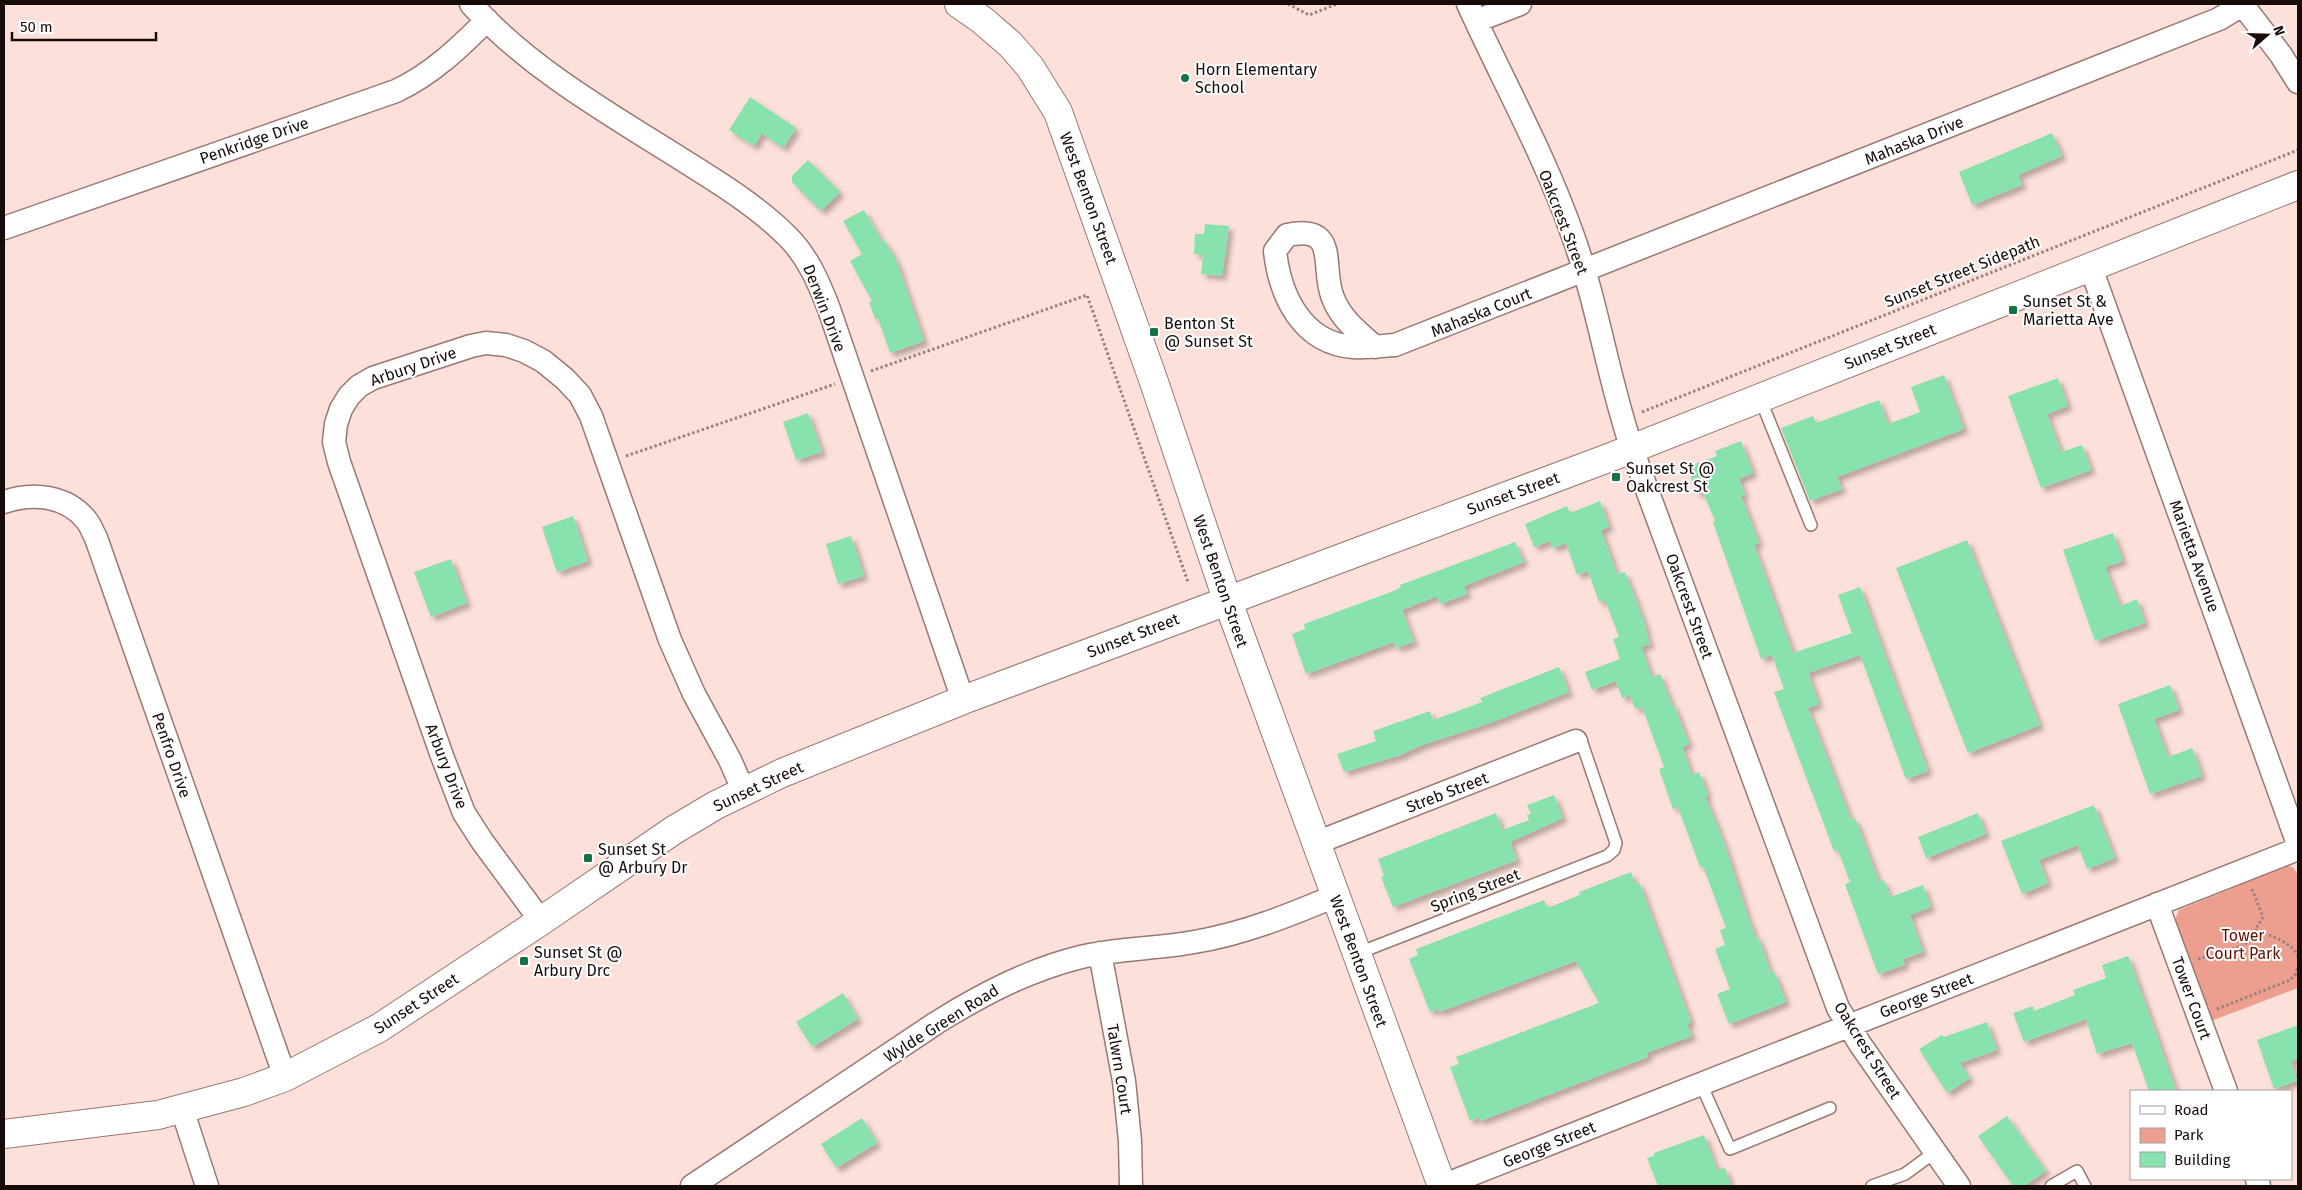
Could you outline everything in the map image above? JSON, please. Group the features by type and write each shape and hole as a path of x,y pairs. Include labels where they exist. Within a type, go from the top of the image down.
{"street":[{"name":"Derwin Drive","path":"471,4 486,20 574,92 737,194 788,237 806,258 819,282 829,309 963,700"},
{"name":"West Benton Street","path":"959,4 982,20 1010,44 1030,67 1058,112 1141,346 1227,600 1442,1186"},
{"path":"1472,12 1520,4"},
{"path":"2242,4 2298,82"},
{"name":"Mahaska Drive","path":"1584,271 2219,19 2242,4"},
{"name":"Oakcrest Street","path":"1472,12 1559,201 1584,271 1615,396 1632,448 1838,1008 1848,1026 1959,1186"},
{"name":"Penkridge Drive","path":"4,228 417,82 435,69 486,20"},
{"name":"Sunset Street","path":"4,1134 129,1119 182,1109 244,1092 286,1077 379,1028 541,922 674,830 782,773 963,700 1632,448 2298,185"},
{"name":"Mahaska Court","path":"1375,347 1354,329 1336,304 1332,296 1328,277 1328,257 1322,242 1312,233 1287,234 1275,251 1280,280 1294,312 1317,335 1335,344 1353,347 1375,347 1415,338 1584,271"},
{"name":"Marietta Avenue","path":"2091,268 2298,844"},
{"name":"Arbury Drive","path":"541,922 464,814 352,505 334,442 336,424 341,409 349,396 359,386 373,378 486,343 506,345 524,351 543,361 565,379 580,395 591,416 670,640 694,694 730,760 744,792"},
{"name":"Penfro Drive","path":"4,502 22,496 41,496 58,501 75,509 87,521 96,538 286,1077"},
{"name":"Streb Street","path":"1316,843 1576,741"},
{"name":"George Street","path":"1442,1186 2298,848"},
{"name":"Wylde Green Road","path":"692,1186 975,998 1008,983 1054,966 1100,954 1193,943 1219,937 1263,924 1335,896"},
{"name":"Tower Court","path":"2157,904 2226,1090"},
{"name":"Talwrn Court","path":"1100,954 1124,1081 1130,1140 1131,1186"},
{"path":"182,1109 207,1186"}],"lane":[{"path":"1760,398 1811,525"},
{"name":"Spring Street","path":"1356,954 1607,856 1614,850 1616,843 1582,743 1576,741"},
{"path":"1702,1084 1730,1149 1830,1108"},
{"path":"1872,1186 1905,1174 1935,1152"},
{"path":"2051,1186 2077,1172 2085,1186"}],"path":[{"path":"1288,4 1309,15 1337,4"},
{"name":"Sunset Street Sidepath","path":"1635,415 2298,150"},
{"path":"866,372 1087,295 1188,582"},
{"path":"623,457 841,381"},
{"path":"2196,960 2244,946 2263,918 2251,886"},
{"path":"2255,930 2285,942 2295,950 2298,956"},
{"path":"2214,1010 2290,980 2295,975 2298,967"}],"green space":[{"name":"Tower Court Park","path":"2287,866 2293,867 2298,875 2298,988 2211,1021 2176,923 2179,910"}],"building":[{"path":"750,97 796,128 783,148 762,133 754,146 729,130"},
{"path":"2052,133 2062,156 2018,175 2022,185 1972,205 1959,172"},
{"path":"808,160 840,192 821,211 792,182 792,176"},
{"path":"864,210 882,241 884,240 896,260 924,341 890,353 878,318 875,319 869,302 872,301 850,261 862,254 843,221"},
{"path":"1205,224 1229,226 1222,276 1201,274 1203,255 1194,254 1195,234 1204,234"},
{"path":"1944,375 1964,429 1837,477 1842,489 1810,501 1781,428 1813,416 1816,423 1879,400 1888,424 1920,412 1911,387"},
{"path":"2058,378 2068,406 2047,414 2061,452 2082,445 2091,470 2041,488 2008,396"},
{"path":"808,413 822,452 796,460 783,422"},
{"path":"1741,441 1753,473 1739,479 1745,495 1741,496 1759,543 1754,545 1793,653 1852,633 1838,595 1860,587 1928,771 1906,779 1860,655 1808,673 1819,704 1808,708 1851,820 1855,818 1879,882 1884,880 1890,897 1923,885 1931,907 1910,915 1923,952 1903,959 1905,965 1878,974 1845,884 1850,882 1838,850 1834,851 1774,692 1784,689 1772,655 1761,659 1713,522 1715,521 1703,492 1697,494 1687,467 1717,456 1715,451"},
{"path":"1600,501 1609,527 1601,530 1617,574 1625,572 1646,627 1650,644 1641,647 1652,677 1660,674 1672,706 1674,705 1689,744 1682,747 1692,775 1699,772 1708,795 1705,796 1724,843 1749,920 1756,938 1758,937 1771,973 1774,971 1786,1002 1729,1024 1717,994 1730,989 1715,949 1725,945 1720,930 1726,928 1703,866 1700,867 1678,807 1673,809 1659,769 1664,767 1642,707 1635,709 1630,695 1622,698 1616,681 1592,690 1585,672 1620,659 1613,639 1619,637 1605,600 1599,602 1588,571 1577,575 1566,543 1553,548 1550,541 1534,547 1525,524 1567,506 1570,513"},
{"path":"573,516 588,561 557,572 542,527"},
{"path":"2113,533 2123,561 2105,567 2120,606 2137,599 2145,623 2095,641 2063,550"},
{"path":"851,536 864,576 838,584 826,544"},
{"path":"1967,540 2040,725 1968,753 1896,568"},
{"path":"1515,542 1524,562 1464,586 1467,594 1440,604 1437,596 1402,610 1414,642 1396,648 1394,642 1306,674 1292,634 1305,629 1304,624 1391,592 1401,587 1400,585"},
{"path":"451,559 467,603 431,617 414,572"},
{"path":"1559,667 1569,692 1490,723 1425,744 1404,754 1344,772 1337,754 1376,741 1373,731 1430,711 1433,720 1482,702 1480,698"},
{"path":"2170,685 2179,710 2154,719 2168,757 2192,748 2202,776 2150,794 2118,704"},
{"path":"1554,795 1563,818 1510,842 1517,860 1393,907 1381,877 1384,876 1378,859 1496,813 1502,830 1529,820 1527,815 1531,814 1527,805"},
{"path":"2094,805 2115,858 2087,869 2078,845 2039,860 2048,883 2022,894 2001,841"},
{"path":"1978,813 1986,834 1926,858 1918,837"},
{"path":"1631,872 1635,884 1639,882 1691,1022 1687,1024 1692,1036 1646,1053 1648,1057 1480,1121 1479,1117 1470,1121 1450,1067 1459,1064 1456,1057 1599,1003 1576,961 1439,1012 1438,1009 1430,1012 1409,959 1418,955 1416,949 1544,900 1547,908 1580,895 1579,892"},
{"path":"2128,956 2176,1090 2149,1090 2132,1043 2097,1054 2086,1019 2024,1042 2013,1013 2033,1006 2034,1011 2075,995 2073,990 2106,978 2102,965"},
{"path":"843,993 858,1019 812,1047 796,1022"},
{"path":"1987,1022 1997,1050 1960,1063 1970,1078 1947,1093 1919,1049 1942,1035 1944,1037"},
{"path":"2298,1025 2298,1059 2291,1061 2297,1081 2274,1089 2257,1040"},
{"path":"2007,1116 2046,1171 2024,1186 2013,1186 1978,1136"},
{"path":"862,1118 877,1143 836,1168 821,1144"},
{"path":"1704,1135 1717,1170 1725,1168 1731,1186 1658,1186 1647,1158 1654,1156 1654,1153"}],"place":[{"name":"Horn Elementary School","path":"1185,78"},
{"name":"Sunset St & Marietta Ave","path":"2013,310"},
{"name":"Benton St @ Sunset St","path":"1154,332"},
{"name":"Sunset St @ Oakcrest St","path":"1616,477"},
{"name":"Sunset St @ Arbury Dr","path":"588,858"},
{"name":"Sunset St @ Arbury Drc","path":"524,961"}]}
